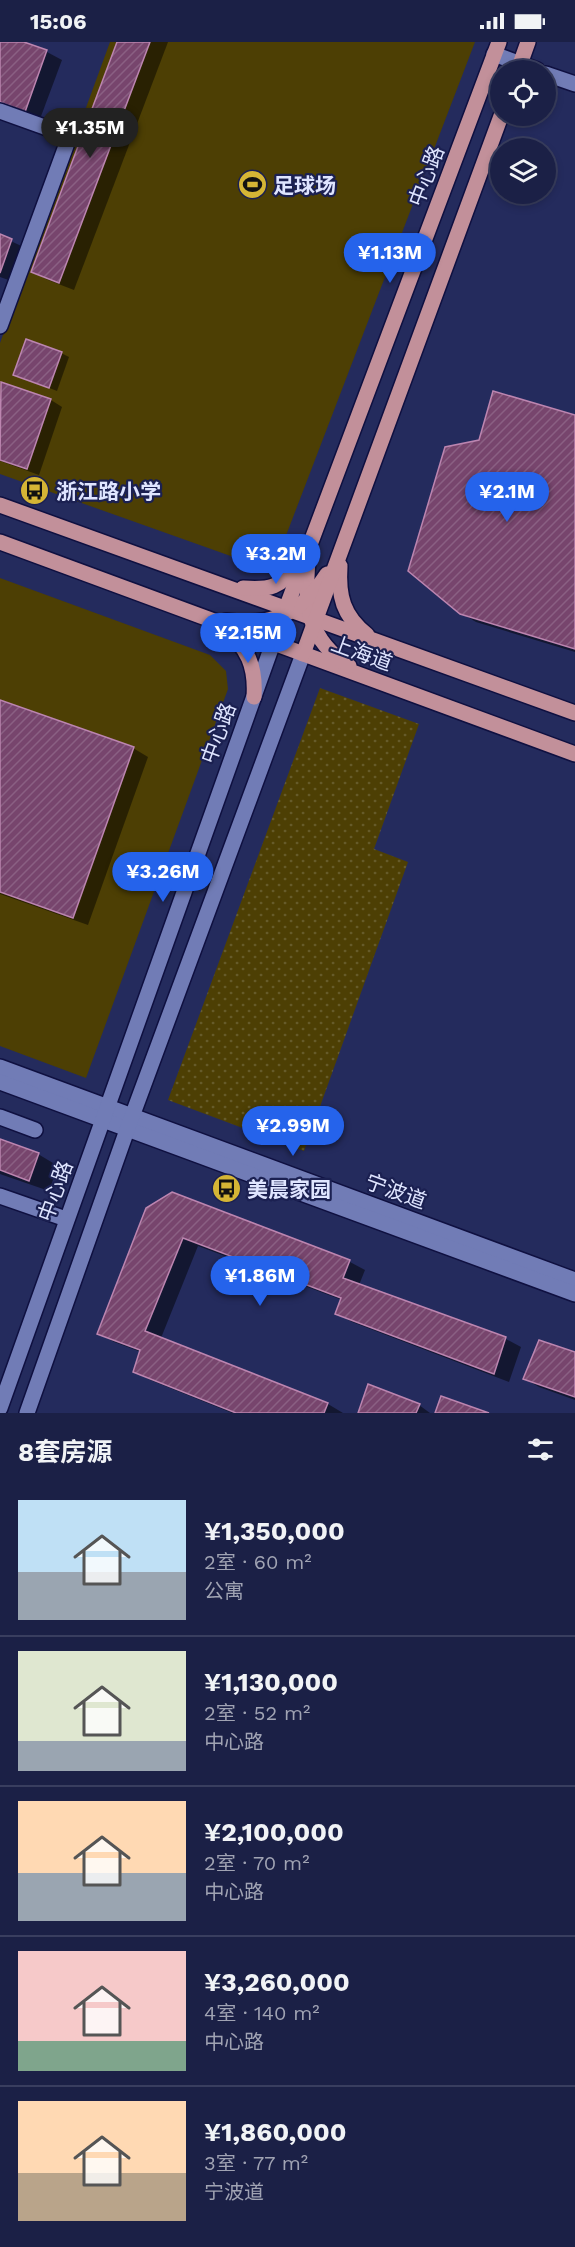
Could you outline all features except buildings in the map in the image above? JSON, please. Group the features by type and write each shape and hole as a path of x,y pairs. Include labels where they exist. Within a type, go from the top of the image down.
{"main road":[{"path":"522,60 528,42"},
{"name":"中心路","path":"273,643 287,612 311,538 496,48"},
{"path":"303,654 313,621 497,126"},
{"name":"上海道","path":"0,505 222,585 287,612 377,641 575,714"},
{"path":"222,585 255,589 275,586 289,575 311,538"},
{"path":"311,538 306,601 313,621 324,645 366,677"},
{"name":"上海道","path":"0,542 575,754"},
{"path":"208,620 250,622 287,612 306,601 320,584 342,548"},
{"path":"342,548 339,584 344,607 358,627 377,641"},
{"path":"208,620 231,634 245,648 252,663 254,697"}],"street":[{"path":"496,48 511,60"},
{"path":"556,77 575,84"},
{"path":"0,111 64,134 66,146 0,326"},
{"name":"中心路","path":"0,1408 273,643"},
{"path":"27,1413 127,1130 303,654"},
{"name":"宁波道","path":"0,1066 105,1113 127,1130 575,1294"},
{"name":"宁波道","path":"0,1082 105,1113 133,1115 575,1280"},
{"path":"0,1117 35,1130"},
{"path":"0,1196 66,1219"}],"shaded area":[{"path":"110,42 475,42 287,533 273,555 259,566 0,474 0,343"},
{"path":"0,578 210,655 226,671 228,689 86,1078 0,1046"},
{"path":"320,688 419,724 374,849 408,862 304,1151 168,1100"}],"place":[{"name":"足球场","path":"252,185"},
{"name":"浙江路小学","path":"35,491"},
{"name":"美晨家园","path":"226,1189"}]}
